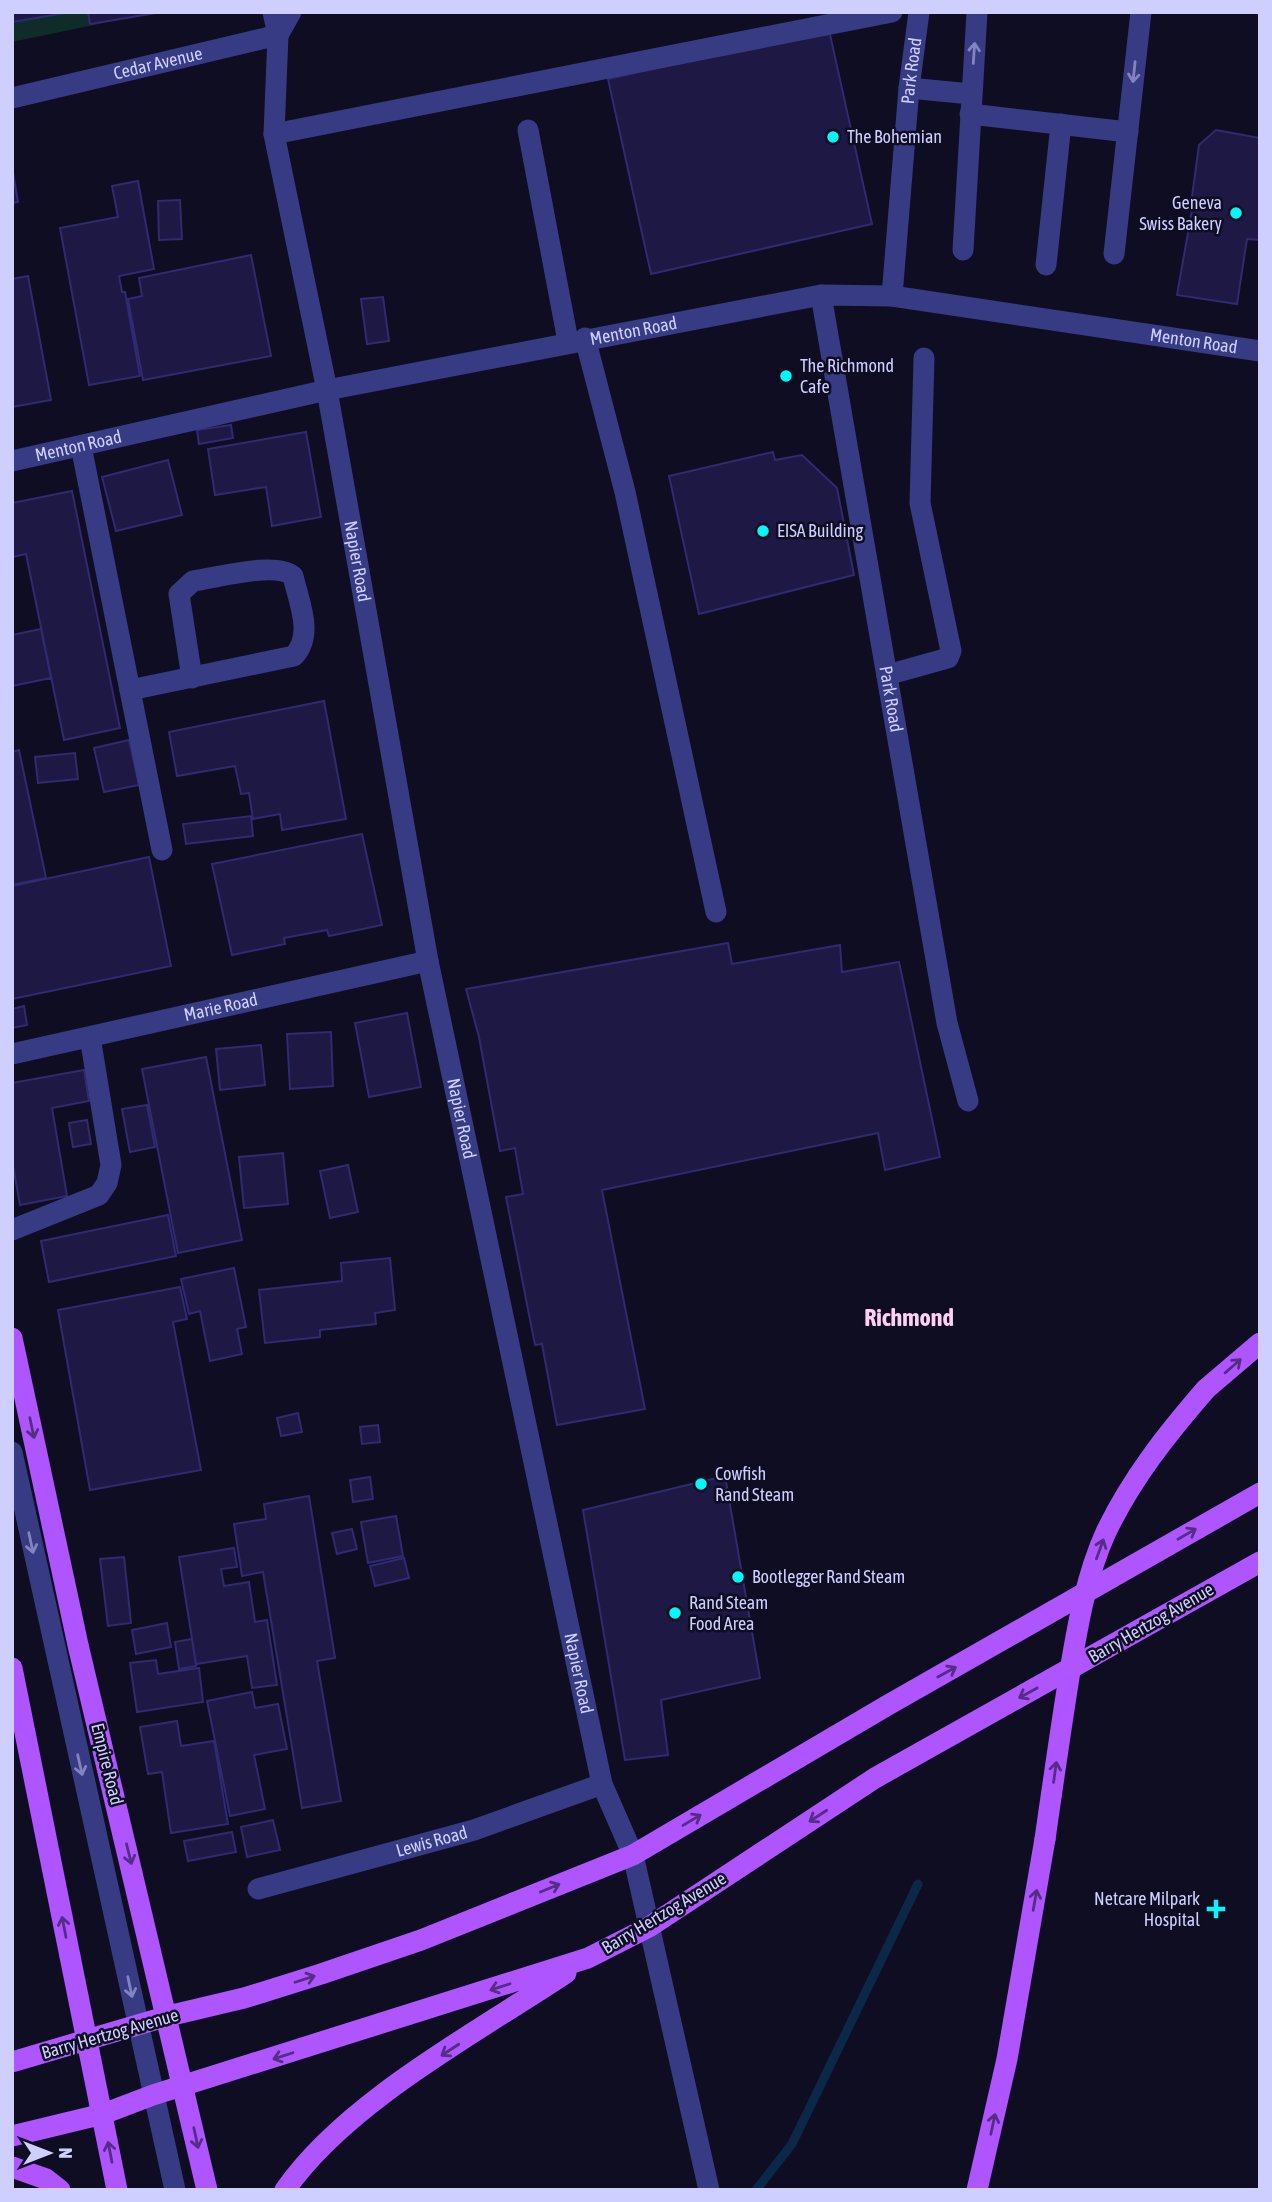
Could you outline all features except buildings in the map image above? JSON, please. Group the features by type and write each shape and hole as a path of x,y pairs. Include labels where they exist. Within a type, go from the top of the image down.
{"main road":[{"name":"Empire Road","path":"12,1338 78,1645 168,2016 207,2190"},
{"path":"977,2190 1007,2059 1086,1587 1105,1534 1131,1485 1161,1440 1206,1389 1260,1343"},
{"name":"Barry Hertzog Avenue","path":"12,2062 168,2016 244,1998 421,1940 633,1855 888,1705 1260,1493"},
{"name":"Barry Hertzog Avenue","path":"12,2136 103,2114 184,2085 588,1958 649,1927 875,1778 1260,1562"},
{"path":"12,1668 117,2190"},
{"path":"285,2190 304,2163 334,2133 391,2089 588,1958"},
{"path":"12,2168 46,2179 61,2190"}],"street":[{"path":"273,12 278,35"},
{"path":"278,35 292,12"},
{"path":"274,134 892,12"},
{"name":"Park Road","path":"892,296 909,88 919,12"},
{"path":"963,250 977,12"},
{"path":"1114,254 1141,12"},
{"name":"Cedar Avenue","path":"12,99 278,35"},
{"name":"Napier Road","path":"278,35 274,134 327,390 428,961 602,1784 633,1855 709,2190"},
{"path":"909,88 1061,124 1128,132"},
{"path":"1046,265 1061,124"},
{"path":"528,130 576,340 625,492 716,912"},
{"name":"Park Road","path":"821,295 947,1023 968,1101"},
{"name":"Menton Road","path":"12,461 327,390 821,295 892,296 1260,351"},
{"path":"887,675 948,658 951,651 920,503 924,358"},
{"path":"81,446 162,850"},
{"path":"130,690 192,678 294,656 302,647 306,632 293,576 287,570 271,569 193,581 184,586 179,594 192,678"},
{"name":"Marie Road","path":"12,1054 428,961"},
{"path":"12,1230 99,1195 107,1183 111,1164 90,1037"},
{"path":"12,1452 174,2190"},
{"name":"Lewis Road","path":"258,1889 474,1830 602,1784"}],"green space":[{"path":"12,12 156,12 12,42"}],"waterway":[{"path":"756,2190 792,2144 918,1884"}],"place":[{"name":"The Bohemian","path":"833,137"},
{"name":"Geneva Swiss Bakery","path":"1236,213"},
{"name":"The Richmond Cafe","path":"786,376"},
{"name":"EISA Building","path":"763,531"},
{"name":"Cowfish Rand Steam","path":"701,1484"},
{"name":"Bootlegger Rand Steam","path":"738,1577"},
{"name":"Rand Steam Food Area","path":"675,1613"},
{"name":"Netcare Milpark Hospital","path":"1216,1909"}],"district":[{"name":"Richmond","path":"909,1318"}]}
